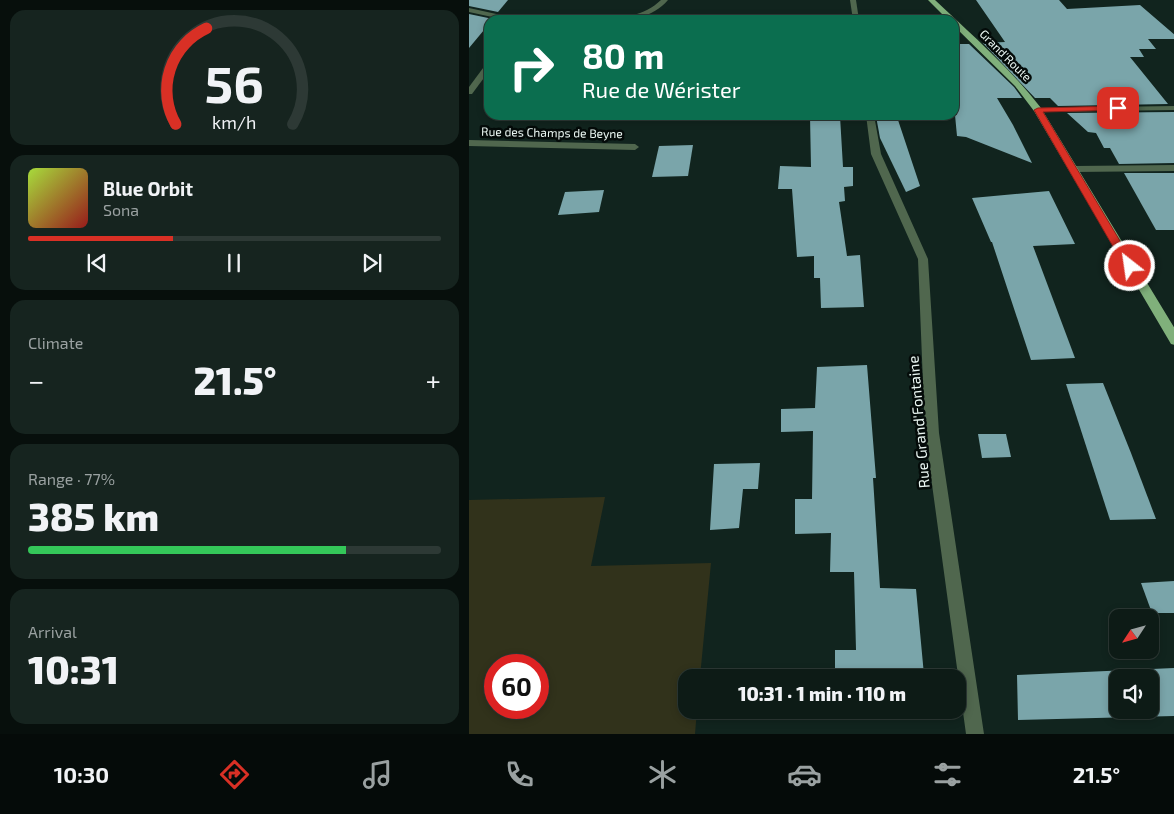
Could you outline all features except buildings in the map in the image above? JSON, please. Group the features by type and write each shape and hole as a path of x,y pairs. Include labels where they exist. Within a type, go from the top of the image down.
{"main road":[{"name":"Grand'Route","path":"931,0 947,15"},
{"name":"Grand'Route","path":"959,27 1019,84 1038,110 1174,341"}],"street":[{"path":"642,15 661,5 665,0"},
{"path":"853,0 855,15"},
{"path":"469,10 492,15"},
{"path":"469,92 484,72"},
{"path":"1038,110 1174,108"},
{"name":"Rue Grand'Fontaine","path":"871,120 876,154 923,260 932,433 975,734"},
{"name":"Rue des Champs de Beyne","path":"469,143 635,147"},
{"path":"1074,169 1174,168"}],"green space":[{"path":"605,497 591,566 711,563 701,669 678,669 678,719 696,719 695,734 469,734 469,500"}],"route":[{"path":"1118,108 1038,110 1130,266"}]}
